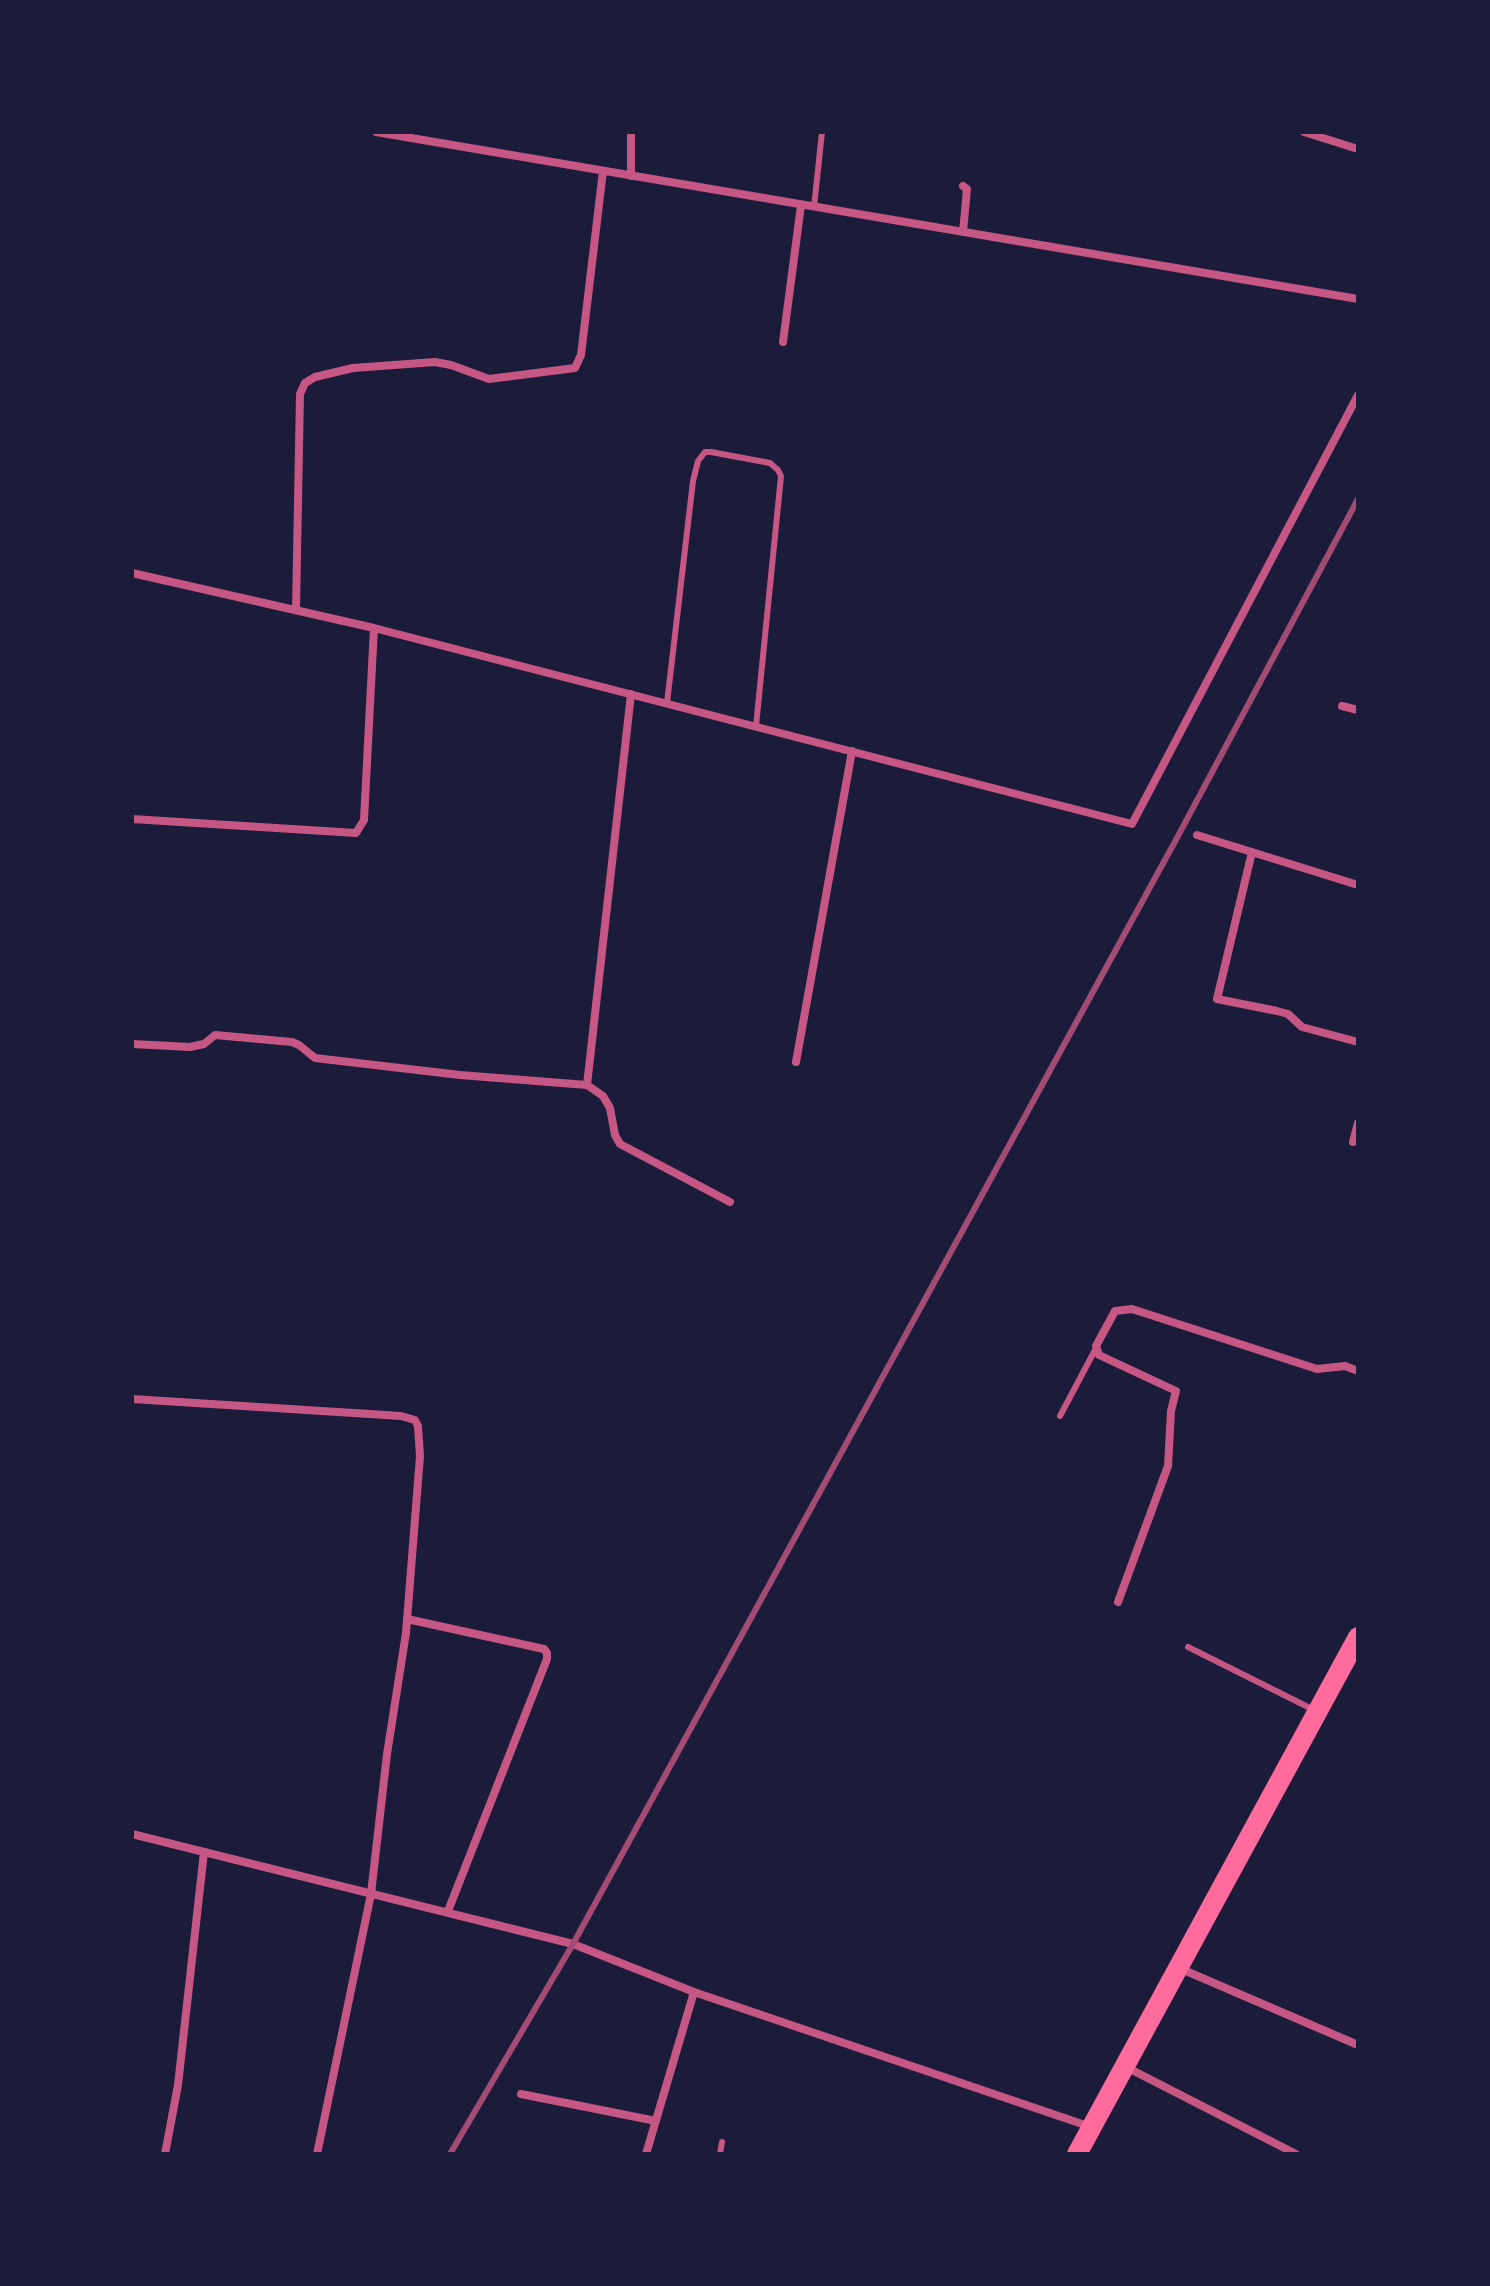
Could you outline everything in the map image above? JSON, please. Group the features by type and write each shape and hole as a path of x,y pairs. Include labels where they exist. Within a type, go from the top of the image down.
{"highway":[{"path":"1077,2154 1358,1637"}],"street":[{"path":"376,132 1358,299"},
{"path":"454,145 455,132"},
{"path":"631,132 631,176"},
{"path":"1304,132 1358,149"},
{"path":"296,609 300,394 305,383 315,377 353,368 435,362 489,379 575,368 581,355 603,171"},
{"path":"963,186 967,189 963,232"},
{"path":"783,342 801,205"},
{"path":"132,573 374,628 1132,824 1358,395"},
{"path":"132,819 356,833 364,820 374,628"},
{"path":"587,1085 631,694"},
{"path":"1342,706 1358,710"},
{"path":"796,1062 852,751"},
{"path":"1197,835 1358,885"},
{"path":"1252,852 1217,999 1288,1014 1302,1027 1358,1042"},
{"path":"132,1044 190,1047 204,1044 215,1035 292,1042 315,1058 460,1075 587,1085 603,1096 610,1108 615,1135 620,1144 730,1202"},
{"path":"1353,1142 1358,1123"},
{"path":"1118,1602 1168,1466 1171,1411 1176,1391 1169,1385 1108,1360 1095,1350 1115,1311 1132,1309 1317,1369 1345,1366 1358,1371"},
{"path":"132,1399 401,1416 415,1420 420,1434 407,1619 371,1894 317,2154"},
{"path":"407,1619 544,1649 547,1653 448,1911"},
{"path":"132,1834 573,1944 694,1992 1092,2127"},
{"path":"165,2154 178,2085 204,1852"},
{"path":"1178,1968 1358,2045"},
{"path":"646,2154 694,1992"},
{"path":"1125,2067 1296,2154"},
{"path":"521,2094 656,2121"}],"lane":[{"path":"814,207 822,132"},
{"path":"667,703 693,481 698,461 705,452 711,452 770,463 781,476 756,726"},
{"path":"1060,1416 1095,1350"},
{"path":"1188,1647 1318,1712"},
{"path":"720,2154 722,2142"}],"railway":[{"path":"450,2154 573,1944 1178,836 1358,499"}]}
